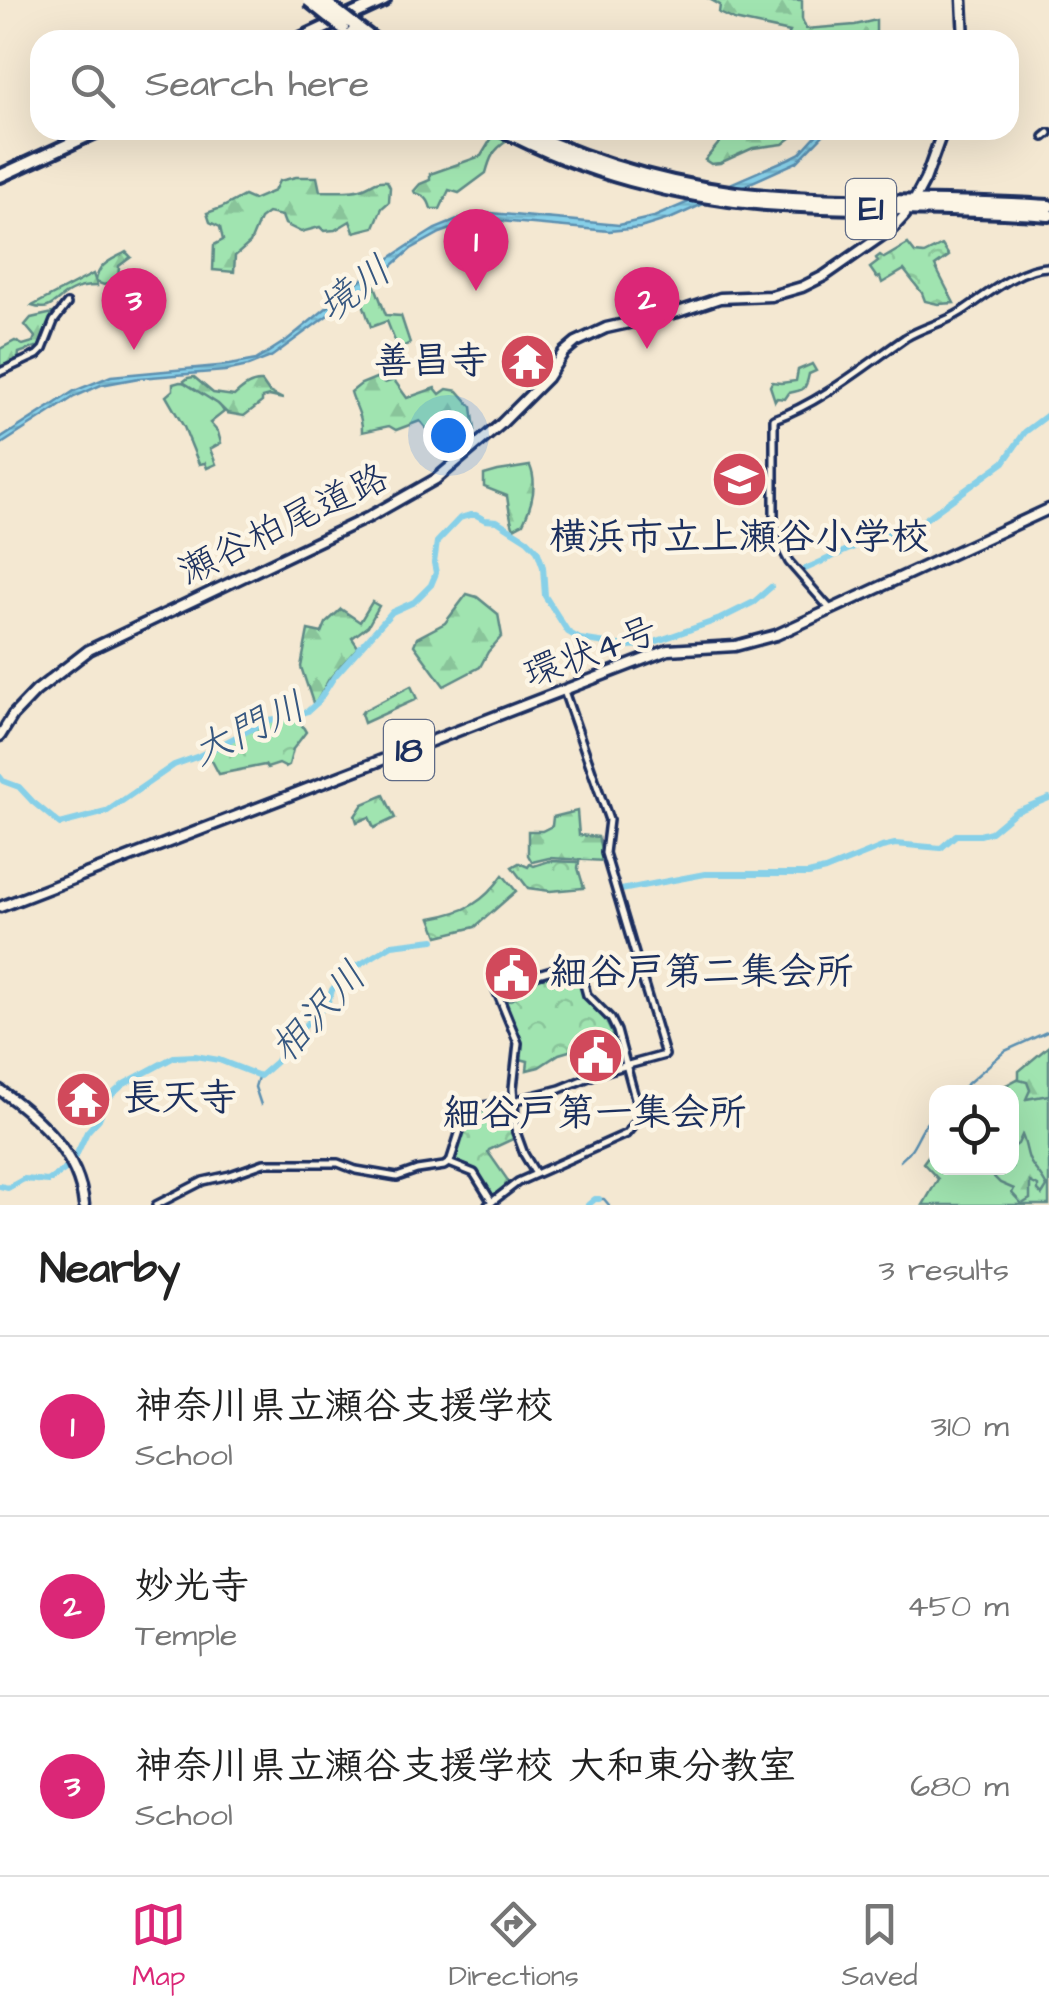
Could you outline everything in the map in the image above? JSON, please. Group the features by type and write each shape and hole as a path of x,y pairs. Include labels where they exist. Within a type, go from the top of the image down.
{"highway":[{"path":"308,0 355,30"},
{"path":"322,0 351,30"},
{"path":"320,30 384,0"},
{"path":"0,176 78,140"},
{"name":"E1","path":"526,140 599,170 722,199 826,208 1049,215"},
{"name":"E1","path":"547,140 612,165 712,189 796,198 1049,206"}],"main road":[{"path":"962,0 964,30"},
{"path":"916,197 939,140"},
{"name":"瀬谷柏尾道路","path":"0,736 36,691 89,650 369,517 436,479 502,424 547,378 562,353 576,342 606,328 720,298 772,296 802,288 894,228 904,215"},
{"name":"環状4号","path":"0,907 668,650 736,646 761,640 1049,509"},
{"path":"0,1090 41,1124 69,1159 84,1205"}],"street":[{"path":"831,610 789,562 774,533 774,419 868,366 908,336 952,318 1027,271 1049,267"},
{"path":"0,372 43,349 54,320 67,304"},
{"path":"156,1205 203,1181 264,1164 338,1163 397,1177 444,1166 472,1108 560,1089 599,1073 664,1055 605,852 609,820 564,691"},
{"path":"448,1163 474,1172 490,1204 518,1182 536,1174 626,1134 634,1127 638,1109 614,1025 587,995 578,962 495,987 518,1043 513,1101 518,1138 536,1174"}],"green space":[{"path":"711,0 802,0 806,29 876,20 876,30 781,30 734,20 719,13 720,5"},
{"path":"491,140 507,141 493,155 486,173 459,193 449,190 440,209 431,209 426,198 415,193 420,184 430,180 430,174 481,156"},
{"path":"722,140 788,140 753,148 720,163 705,160"},
{"path":"317,177 320,191 354,191 387,181 389,202 374,227 354,232 350,221 335,230 324,231 320,227 301,232 285,224 282,216 268,213 260,219 250,243 235,256 234,272 213,270 214,245 223,240 220,227 210,222 207,213 244,196 253,200 274,191 279,181"},
{"path":"908,244 915,253 924,254 942,245 949,256 935,266 954,303 925,301 904,270 882,283 877,278 870,268 878,262 876,258 884,258"},
{"path":"126,252 131,257 119,266 118,280 104,285 96,282 106,263"},
{"path":"93,274 97,286 74,290 49,306 32,306"},
{"path":"375,286 386,315 401,316 410,343 398,349 387,321 371,327 361,298"},
{"path":"53,313 38,350 36,347 19,353 18,361 0,369 0,349 15,341 23,345 33,342 35,337 25,325 31,318"},
{"path":"812,364 816,371 809,374 804,388 775,401 772,382 796,381 798,370"},
{"path":"194,377 213,393 234,396 250,384 262,382 269,392 283,399 262,398 244,416 227,413 183,382"},
{"path":"376,378 385,383 394,380 407,398 435,388 440,394 447,389 458,391 472,407 475,430 451,440 448,436 436,440 420,421 396,430 389,426 362,432 351,392"},
{"path":"180,382 206,392 224,412 210,423 221,443 210,449 216,464 207,468 205,463 199,464 166,396 173,390 173,384"},
{"path":"530,466 534,480 531,502 523,523 514,528 507,496 484,487 484,475"},
{"path":"467,594 498,614 502,636 480,667 444,686 414,645 417,638 445,623"},
{"path":"372,602 379,606 368,626 352,638 358,647 329,679 314,706 301,667 308,630 322,633 326,623 341,609 360,622"},
{"path":"411,686 417,699 364,723 363,711"},
{"path":"296,715 306,732 285,767 265,765 219,774 212,761 201,756 269,721"},
{"path":"384,795 395,818 374,828 369,817 357,822 355,816 363,804"},
{"path":"577,811 579,835 598,837 604,861 549,858 532,862 528,855 528,831 542,831 552,826 553,817"},
{"path":"549,861 579,862 584,888 528,888 512,867"},
{"path":"503,875 516,891 475,927 438,936 431,918 473,905"},
{"path":"573,966 585,998 604,1017 614,1038 559,1054 527,1070 528,1061 520,1059 521,1042 504,1006 515,998 511,986"},
{"path":"1049,1046 1049,1095 1026,1099 1030,1090 1027,1082 1019,1080 1019,1071"},
{"path":"1049,1062 1049,1205 923,1205 938,1179 934,1175 1019,1175 1019,1085 1006,1085"},
{"path":"510,1105 515,1138 488,1152 509,1182 490,1195 477,1170 454,1160 470,1114"},
{"path":"1022,1135 1031,1163 1047,1187 1042,1195 1038,1186 1030,1182 1030,1199 1022,1204 1012,1193 1014,1189 992,1175 1019,1175"}],"water":[{"name":"境川","path":"812,140 818,140 797,162 672,218 640,228 609,231 479,219 440,233 411,249 271,357 225,371 101,385 74,397 0,445 0,439 74,391 111,376 256,360 287,340 378,266 435,229 467,216 491,213 619,225 654,217 800,153"}],"waterway":[{"name":"大門川","path":"803,570 874,538 920,523 1004,462 1025,432 1049,414"},
{"name":"大門川","path":"0,777 19,787 60,824 106,812 174,765 269,720 308,711 392,612 414,602 431,585 436,573 437,542 460,518 470,515 497,521 537,550 545,596 568,632 580,639 646,645 720,619 754,602 771,587"},
{"name":"相沢川","path":"621,890 705,874 808,874 895,844 941,848 956,835 991,832 1015,812 1049,798"},
{"name":"相沢川","path":"74,1160 107,1099 124,1084 174,1057 219,1060 260,1076 327,1004 332,990 350,968 392,945 434,940"},
{"path":"966,1085 1005,1051 1049,1031"},
{"path":"258,1077 255,1087 261,1105"},
{"path":"900,1161 929,1121"},
{"name":"相沢川","path":"0,1186 8,1188 24,1179 48,1181 70,1166"},
{"path":"599,1199 609,1205"},
{"path":"588,1205 599,1199"}],"place":[{"name":"神奈川県立瀬谷支援学校","path":"476,291"},
{"name":"妙光寺","path":"647,349"},
{"name":"神奈川県立瀬谷支援学校 大和東分教室","path":"134,350"},
{"name":"善昌寺","path":"527,362"},
{"name":"横浜市立上瀬谷小学校","path":"739,480"},
{"name":"細谷戸第二集会所","path":"511,973"},
{"name":"細谷戸第一集会所","path":"595,1056"},
{"name":"長天寺","path":"84,1099"}]}
